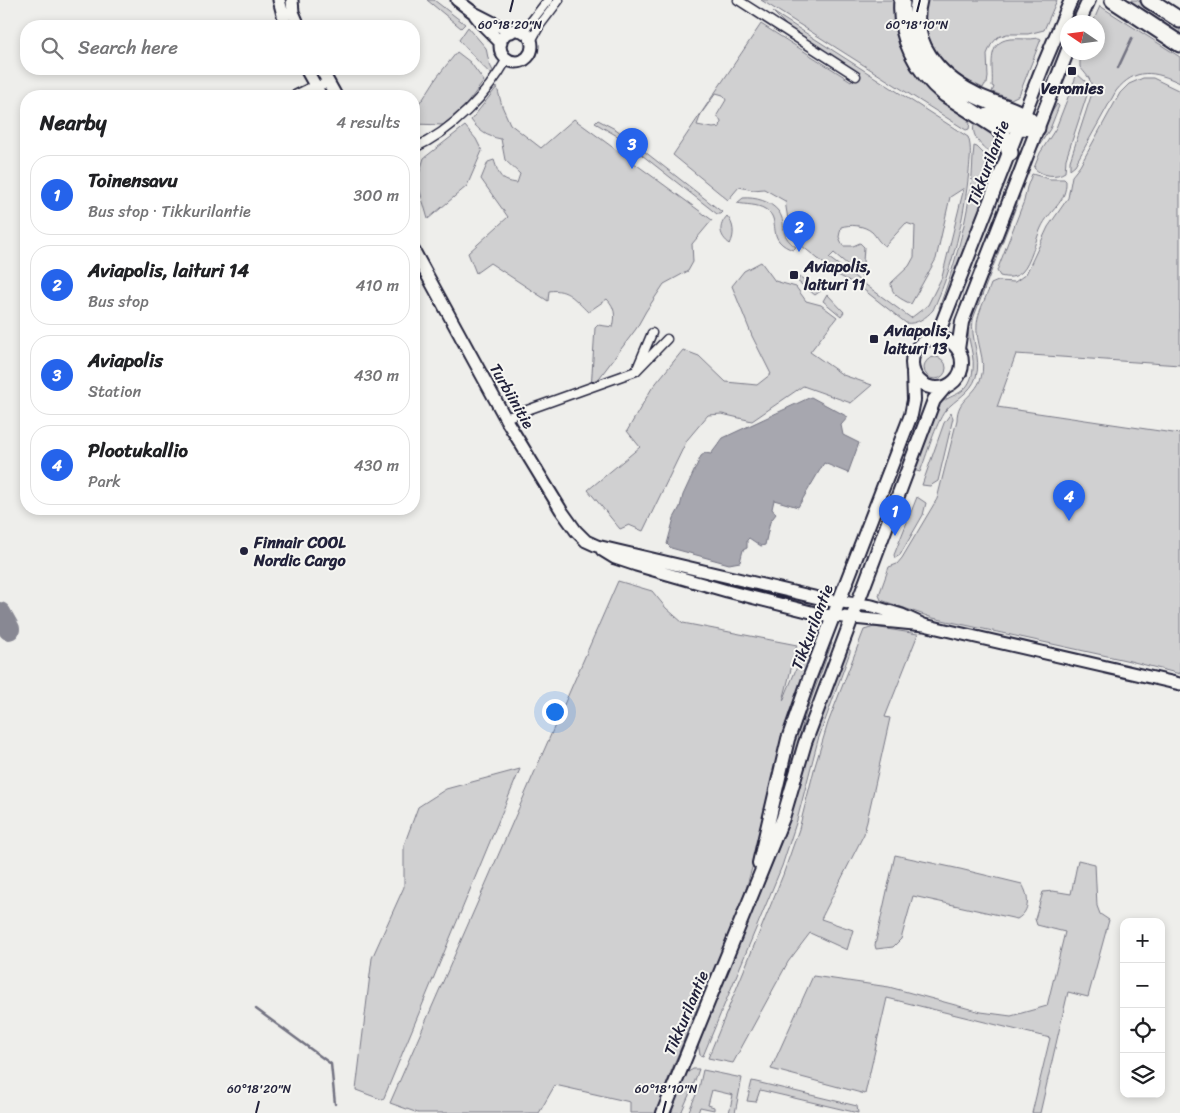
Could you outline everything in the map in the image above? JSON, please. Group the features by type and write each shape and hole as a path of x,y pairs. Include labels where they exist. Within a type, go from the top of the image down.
{"highway":[{"path":"902,0 902,20 905,37 920,66 938,88 998,128 1010,153"},
{"path":"919,0 916,21 919,39 924,50 941,72 974,95 1037,128"},
{"path":"1149,0 1180,20"},
{"path":"1154,0 1165,11"},
{"path":"1114,1 1180,44"},
{"path":"967,108 1021,121"}],"main road":[{"name":"Tikkurilantie","path":"934,338 939,331 1021,121 1071,0"},
{"path":"1082,15 1089,0"},
{"name":"Tikkurilantie","path":"958,349 962,322 1064,60"},
{"path":"934,338 949,341 958,349 962,359 962,368 959,376 953,383 937,388 925,385 918,380 913,372 912,360 916,349 926,340 934,338"},
{"name":"Tikkurilantie","path":"751,898 788,739 911,415 914,400 913,372"},
{"name":"Tikkurilantie","path":"663,1113 783,818 805,743 934,400 945,387"}],"street":[{"path":"279,0 284,20"},
{"path":"292,0 293,12 296,20"},
{"path":"457,0 474,13 510,32 523,32 531,41 532,47 528,57 519,62 507,59 502,53 501,43 503,38 510,32"},
{"path":"523,32 548,0"},
{"path":"531,41 540,25 559,0"},
{"path":"738,0 856,76"},
{"path":"474,13 501,43"},
{"path":"420,145 444,131 471,106 500,72 507,59"},
{"path":"309,75 318,90"},
{"path":"324,75 332,90"},
{"path":"305,90 315,85 329,84"},
{"path":"325,90 329,84"},
{"name":"Turbiinitie","path":"420,262 505,418 561,510 576,531 586,541 597,546 827,600 878,607 924,625"},
{"path":"636,371 652,333"},
{"path":"505,418 636,371 667,339"},
{"name":"Turbiinitie","path":"597,546 615,558 636,565 727,590 834,616 924,625"},
{"path":"924,625 1180,684"}],"shaded area":[{"path":"427,0 434,0 465,24 461,28"},
{"path":"761,0 898,0 917,74 935,97 969,119 969,129 966,130"},
{"path":"925,0 1057,0 1044,30 1028,34 1007,34 998,37 991,45 987,54 987,84 983,88 948,71 938,63 921,28"},
{"path":"1122,0 1137,0 1180,28 1180,38"},
{"path":"1100,6 1180,57 1180,83 1162,76 1146,74 1130,78 1123,83 1116,91 1075,165 1070,169 1070,161 1092,93 1090,81 1080,67 1080,60 1105,60 1105,15 1096,15"},
{"path":"773,12 968,137 970,154 967,189 961,225 952,260 933,310 917,322 906,323 859,286 838,275 797,242 790,232 785,201 764,189 753,190 739,187 728,200 673,155 761,24 851,81 858,73 789,28","holes":["716,93 723,95 726,100 717,115 721,122 720,127 713,128 697,125 701,114","964,188 942,277 928,305 911,318 829,258 834,253 862,277 864,247 860,243 853,246 843,246 839,237 841,227 853,225 865,228 872,232 885,246 906,223 915,226 914,257 909,266 891,283 895,294 911,304 936,259 950,197"]},
{"path":"468,27 486,48 493,71 492,74 459,40"},
{"path":"1010,39 1041,39 1019,95 1011,99 992,92 994,87 992,86 992,57 997,45 1002,41"},
{"path":"457,52 470,62 484,81 466,105 443,125 420,124 420,101"},
{"path":"1077,74 1086,82 1088,92 1066,159 1065,172 1057,175 1045,174 1034,168 1040,153 1056,128"},
{"path":"1143,78 1153,78 1180,91 1180,365 1016,354 997,407 1180,434 1180,674 1130,661 933,618 881,600 879,595 889,567 897,564 902,558 937,499 960,407 978,385 981,378 983,364 977,324 991,284 998,281 1015,282 1026,274 1048,227 1068,198 1072,176 1080,166 1120,93 1129,84"},
{"path":"497,87 502,106 510,124 541,148 574,119 712,220 692,244 693,262 688,271 664,284 636,329 591,389 595,328 598,325 613,327 615,315 610,302 607,299 588,312 575,299 561,291 549,291 548,301 490,263 476,273 468,253 508,217 481,179 488,162 494,160 499,173 507,181 517,183 520,174 505,160 501,139 484,133 471,120"},
{"path":"1057,104 1059,106 1050,129 1035,152 1047,119"},
{"path":"598,120 617,130 722,212 717,214 619,137 595,123"},
{"path":"975,122 991,132 998,140 999,158 984,148 976,138 974,133"},
{"path":"465,126 476,139 482,151 467,186 428,219 420,191 420,171 424,158"},
{"path":"974,146 986,156 999,162 943,309 939,308 958,251 968,207"},
{"path":"1032,174 1050,179 1064,179 1066,181 1066,189 1061,201 1044,222 1030,258 1022,272 1009,277 1000,276 997,271 1024,201"},
{"path":"1018,193 1020,196 973,319 973,334 978,363 974,383 945,411 920,472 913,470 939,405 962,391 972,375 973,362 968,335 968,322"},
{"path":"743,198 762,200 776,208 782,217 787,238 796,247 793,250 784,246 779,241 775,233 772,216 765,209 755,205 737,203"},
{"path":"727,216 733,230 730,244 726,241 721,231 722,223"},
{"path":"761,262 775,281 796,287 806,301 821,305 837,317 810,352 843,375 872,385 851,403 803,386 752,421 722,414 708,415 687,440 643,531 629,525 620,529 588,490 640,447 627,431 652,388 683,350 699,356 726,382 757,385 771,374 752,336 732,286 744,271"},
{"path":"800,277 822,290 815,295 797,281"},
{"path":"827,294 844,312 841,316 823,301"},
{"path":"931,357 939,357 946,364 946,372 939,379 931,379 924,372 924,364"},
{"path":"811,397 848,417 841,425 843,435 859,443 848,473 824,463 798,507 774,500 772,509 776,514 770,522 765,545 761,546 749,538 747,540 747,548 743,550 740,562 729,564 671,548 667,544 674,518 701,456 705,453 711,454 723,438"},
{"path":"951,413 953,418 938,481 930,486 922,485 944,423"},
{"path":"917,497 926,503 923,515 900,555 895,558 894,555"},
{"path":"618,581 652,591 666,608 683,623 797,645 783,701 808,640 811,638 818,641 778,755 763,829 742,903 712,980 696,1011 670,1074 656,1113 630,1113 630,1102 555,1085 539,1113 418,1113 390,1103"},
{"path":"874,627 918,634 885,717 890,718 864,834 821,919 853,930 847,950 810,933 788,962 733,1063 708,1058 783,875 799,829 828,723 864,630"},
{"path":"830,642 832,643 806,713 777,821 773,819 798,725"},
{"path":"845,648 850,650 850,652 818,740 797,820 782,866 703,1056 700,1055 698,1043 785,833 811,741"},
{"path":"520,769 383,1100 356,1090 372,958 404,887 404,845 418,807 446,789"},
{"path":"895,855 1022,884 1026,893 1027,908 1022,916 1017,919 913,896 901,939 893,947 876,949 875,945"},
{"path":"1078,860 1095,864 1097,906 1100,914 1109,920 1088,997 1068,992 1040,1113 1032,1113 1050,1038 887,998 865,1094 771,1069 813,976 889,987 981,1012 1011,1016 1047,1006 1065,932 1037,925 1035,919 1043,892 1053,891 1071,894"},
{"path":"693,1069 699,1069 681,1113 669,1113 685,1074"},
{"path":"703,1070 742,1078 735,1113 729,1113 733,1095 712,1090 708,1105 714,1107 714,1110 700,1107 698,1113 688,1113 699,1088"},
{"path":"752,1081 857,1106 858,1113 760,1090 756,1102 747,1101"}],"waterway":[{"path":"1118,68 1132,38"},
{"path":"256,1009 331,1064 335,1104"}],"taxiway":[{"path":"0,613 9,629"}],"place":[{"name":"Veromies","path":"1072,71"},
{"name":"Aviapolis","path":"632,169"},
{"name":"Aviapolis, laituri 14","path":"799,252"},
{"name":"Aviapolis, laituri 11","path":"794,275"},
{"name":"Aviapolis, laituri 13","path":"874,339"},
{"name":"Plootukallio","path":"1069,521"},
{"name":"Toinensavu","path":"895,536"},
{"name":"Finnair COOL Nordic Cargo","path":"244,551"}]}
